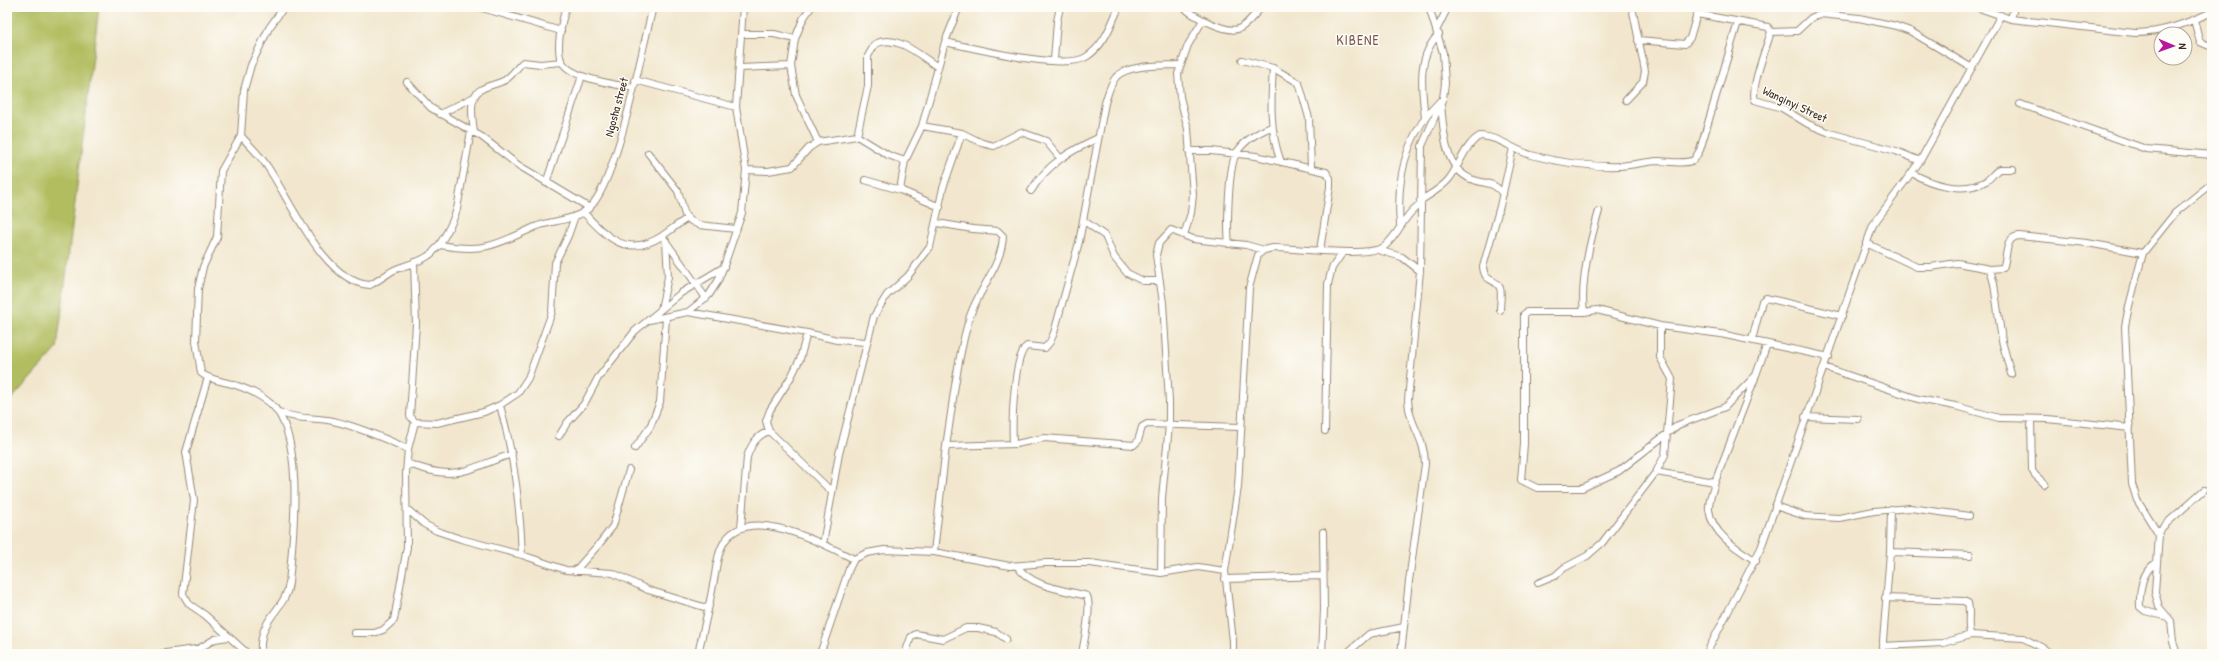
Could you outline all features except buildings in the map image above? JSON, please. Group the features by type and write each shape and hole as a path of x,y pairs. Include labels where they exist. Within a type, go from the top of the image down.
{"street":[{"path":"261,654 262,631 287,593 291,569 295,472 288,432 279,412 269,402 245,388 208,378 201,373 196,341 200,277 203,266 217,237 220,171 241,136 244,90 251,65 269,28 284,7"},
{"path":"479,7 561,30"},
{"path":"566,7 561,30 560,50 562,62 572,71 582,76 633,88"},
{"name":"Ngosha street","path":"590,208 605,183 633,88 652,7"},
{"path":"649,320 666,318 688,312 706,298 718,281 724,267 742,213 746,170 736,107 740,68 743,7"},
{"path":"811,7 803,19 795,39 791,66 796,95 818,142"},
{"path":"900,190 905,161 922,126 945,42 958,8 951,7"},
{"path":"1054,60 1057,21 1060,7"},
{"path":"945,42 995,53 1076,61 1087,57 1107,35 1119,7"},
{"path":"1184,7 1191,14 1203,20 1236,29 1242,27 1262,7"},
{"path":"1429,7 1438,32 1444,68 1442,101 1444,137 1457,168 1472,179 1497,186 1503,194"},
{"path":"1426,118 1422,95 1423,65 1427,48 1438,32 1448,7"},
{"path":"1626,100 1642,82 1645,72 1632,7"},
{"path":"1638,40 1666,44 1685,44 1690,38 1699,7"},
{"path":"1976,7 2011,19 2135,33 2152,33 2168,30 2212,12"},
{"path":"2011,19 2014,7"},
{"path":"1697,14 1768,27 1771,32 1797,31 1810,18 1820,14 1881,21 1910,31 1972,68"},
{"path":"1706,654 1756,561 1805,417 1824,366 1829,357 1866,243 1881,212 1920,161 2001,15"},
{"path":"1184,235 1193,203 1185,114 1178,84 1180,65 1203,20"},
{"path":"2194,20 2200,42 2212,47"},
{"path":"1378,250 1390,241 1406,216 1441,187 1457,168 1470,144 1480,136 1495,138 1513,148 1532,155 1597,166 1618,166 1659,161 1684,162 1694,160 1700,150 1738,22"},
{"name":"Wanginyi Street","path":"1771,32 1756,83 1754,96 1755,100 1782,108 1808,124 1830,133 1896,150 1920,161"},
{"path":"742,34 774,34 795,39"},
{"path":"857,136 868,86 868,56 875,44 889,40 898,42 938,67"},
{"path":"1242,60 1273,68 1296,80 1302,86 1309,118 1311,167"},
{"path":"440,114 474,97 480,90 505,80 514,73 523,62 540,64 562,62"},
{"path":"1013,444 1014,396 1021,352 1027,346 1045,348 1050,342 1070,276 1110,86 1117,76 1126,71 1149,66 1180,65"},
{"path":"740,68 791,66"},
{"path":"1273,68 1271,127 1281,162"},
{"path":"546,183 582,76"},
{"path":"635,80 736,107"},
{"path":"407,82 424,102 440,114 472,132 546,183 590,208"},
{"path":"241,136 268,166 292,211 307,234 340,272 357,283 370,285 392,271 428,256 440,245 442,238 453,221 457,209 472,132 474,97"},
{"path":"1400,225 1399,208 1405,155 1426,118 1442,101"},
{"path":"1401,654 1425,464 1424,447 1411,420 1408,400 1420,271 1422,146 1427,131 1442,101"},
{"path":"2020,104 2146,149 2212,155"},
{"path":"922,126 962,133 982,143 994,146 1020,132 1046,141 1060,158"},
{"path":"1229,244 1227,214 1236,153 1251,137 1271,127"},
{"path":"823,544 831,491 866,342 879,306 924,256 930,247 951,160 962,133"},
{"path":"746,170 768,171 792,167 809,148 818,142 857,136 888,155 905,161"},
{"path":"1030,191 1040,176 1060,158 1098,138"},
{"path":"1500,310 1499,285 1488,280 1484,274 1483,267 1503,194 1513,148"},
{"path":"1189,151 1236,153 1311,167 1326,172 1330,178 1320,250"},
{"path":"648,153 678,191 681,207 688,218 699,224 736,229"},
{"path":"1912,173 1932,184 1971,186 1986,181 2000,169 2013,169"},
{"path":"865,180 900,190 940,207"},
{"path":"2177,654 2172,642 2171,620 2159,607 2155,592 2157,532 2137,500 2132,484 2125,326 2143,253 2175,213 2212,183"},
{"path":"440,245 473,249 488,247 542,225 575,216 590,208"},
{"path":"583,212 607,236 617,243 629,246 664,239 688,218"},
{"path":"1584,312 1584,285 1592,234 1599,212"},
{"path":"414,262 416,316 409,411 412,420 415,422 437,423 484,412 500,405 518,393 528,378 552,312 555,263 568,236 575,216"},
{"path":"1083,220 1105,236 1114,257 1127,273 1143,281 1160,281"},
{"path":"934,552 946,446 965,331 971,312 993,269 1003,236 998,231 973,229 937,223"},
{"path":"1161,573 1162,498 1169,425 1168,373 1160,281 1156,255 1159,243 1171,230 1193,239 1264,250 1273,248 1343,252 1378,250 1402,257 1420,271"},
{"path":"1866,243 1917,267 1931,267 1957,263 1990,269 2003,268 2009,241 2014,236 2087,243 2143,253"},
{"path":"664,239 694,284 706,298"},
{"path":"661,309 668,277 664,239"},
{"path":"1232,654 1233,641 1225,571 1238,495 1249,288 1255,262 1258,255 1264,250"},
{"path":"1325,431 1328,284 1332,268 1343,252"},
{"path":"559,436 567,422 584,404 598,378 635,331 694,284 724,267"},
{"path":"1990,269 1994,284 2002,342 2011,374"},
{"path":"1752,340 1762,301 1766,298 1842,316"},
{"path":"1756,375 1725,407 1678,425 1619,471 1582,488 1537,488 1521,480 1524,444 1524,314 1527,312 1584,312 1597,310 1660,326 1752,340 1829,357"},
{"path":"688,312 807,333 837,340 866,342"},
{"path":"635,448 650,427 660,402 666,318"},
{"path":"1538,583 1555,576 1583,559 1602,543 1656,472 1665,455 1672,379 1660,357 1660,326"},
{"path":"807,333 800,359 791,377 770,410 766,421 769,431 831,491"},
{"path":"1756,561 1733,547 1712,522 1709,508 1715,482 1767,344"},
{"path":"1824,366 1918,399 1955,406 1999,418 2048,419 2130,428"},
{"path":"208,378 186,452 194,500 183,594 189,604 205,614 248,654"},
{"path":"500,405 512,454 519,493 522,555"},
{"path":"279,412 292,417 332,421 386,439 408,449"},
{"path":"1805,417 1858,420"},
{"path":"2031,419 2032,470 2035,475 2045,484"},
{"path":"354,633 374,633 383,630 394,620 407,547 407,463 408,449 415,422"},
{"path":"946,446 1013,444 1044,438 1134,445 1137,444 1140,432 1144,425 1241,427"},
{"path":"741,528 747,457 750,447 757,437 769,431"},
{"path":"407,463 428,471 454,474 512,454"},
{"path":"575,571 608,534 613,526 629,470"},
{"path":"1656,472 1715,482"},
{"path":"2157,532 2204,490"},
{"path":"1775,506 1805,516 1839,518 1891,509 1910,508 1969,516"},
{"path":"407,509 424,524 436,531 522,555 556,568 618,574 637,586 707,608"},
{"path":"1882,654 1885,598 1890,552 1891,509"},
{"path":"698,654 721,547 730,534 741,528 760,526 775,527 796,533 854,559"},
{"path":"1322,654 1323,532"},
{"path":"820,654 854,559 867,552 884,550 934,552 1000,565 1018,566 1045,563 1090,563 1161,573 1198,567 1225,571"},
{"path":"1890,552 1970,556"},
{"path":"2156,562 2148,567 2145,574 2140,606 2146,611 2168,617"},
{"path":"1018,566 1022,573 1037,582 1087,596 1087,619 1082,654"},
{"path":"1225,579 1323,576"},
{"path":"1885,598 1933,598 1963,601 1968,603 1970,611 1969,632 1971,635"},
{"path":"1346,654 1369,634 1404,627"},
{"path":"904,654 911,637 916,634 943,639 966,628 978,628 996,632 1006,639"},
{"path":"1882,646 1943,643 1971,635 2023,638 2052,654"},
{"path":"190,654 196,649 215,639 228,637"},
{"path":"2040,654 2041,647"},
{"path":"158,654 196,649"}],"green space":[{"path":"7,7 99,7 57,349 7,404"}],"district":[{"name":"KIBENE","path":"1358,39"}]}
